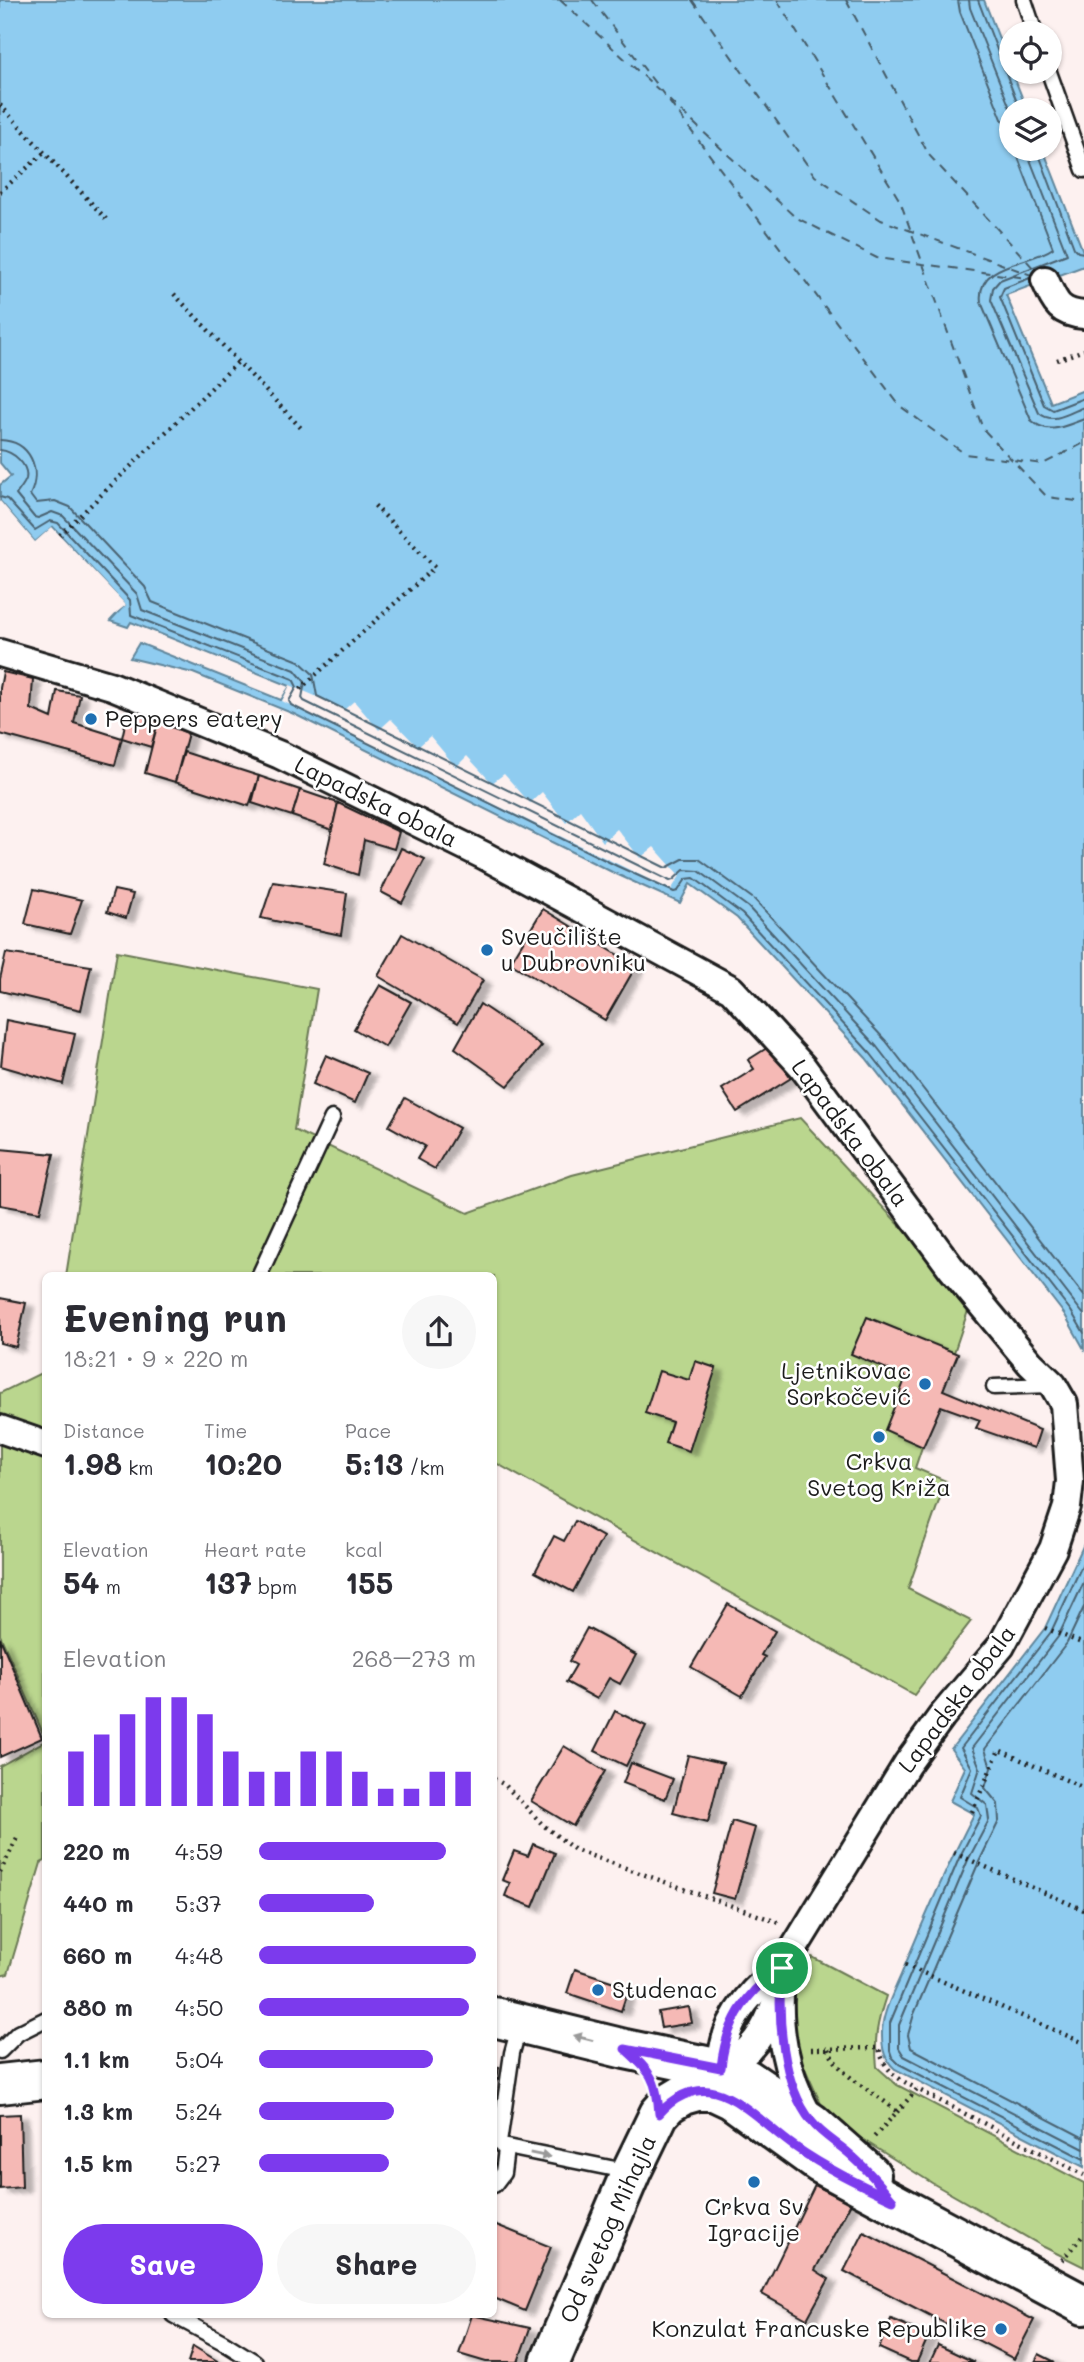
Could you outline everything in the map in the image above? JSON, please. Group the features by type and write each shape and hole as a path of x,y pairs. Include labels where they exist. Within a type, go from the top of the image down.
{"main road":[{"path":"507,2020 625,2049 718,2080 747,2079 812,2123 855,2158 893,2200"},
{"path":"625,2049 652,2077 658,2091 659,2114"},
{"path":"0,2084 42,2079"},
{"path":"718,2080 731,2099 819,2163 893,2200 943,2230 1084,2305"},
{"name":"Od svetog Mihajla","path":"550,2362 631,2172 659,2114 668,2104 683,2095 718,2080"}],"street":[{"path":"1045,280 1056,304 1069,314 1084,315"},
{"name":"Lapadska obala","path":"0,653 112,686 280,755 485,856 732,989 802,1066 952,1269 1030,1363 1053,1385 1063,1404 1070,1481 1067,1507 1053,1549 1001,1646 942,1716 907,1764 804,1932 780,1980 769,2021 755,2044 718,2080"},
{"path":"0,1429 42,1444"},
{"path":"780,1980 780,2028 789,2072 812,2123"}],"lane":[{"path":"1024,0 1031,21"},
{"path":"1053,84 1084,170"},
{"path":"261,1272 332,1118"},
{"path":"994,1387 1053,1385"},
{"path":"507,2020 512,2053 499,2143 506,2149 631,2172"},
{"path":"0,2051 18,2033 42,2021"},
{"path":"497,2181 503,2173 506,2149"},
{"path":"179,2318 255,2362"}],"path":[{"path":"0,105 106,219"},
{"path":"0,192 44,153"},
{"path":"174,293 300,429"},
{"path":"1058,360 1084,349"},
{"path":"60,535 238,362"},
{"path":"300,689 435,567 373,504"},
{"path":"1045,1628 1084,1644"},
{"path":"972,1812 999,1750 1084,1788"},
{"path":"497,1781 505,1785 543,1825 575,1850 804,1932"},
{"path":"0,1872 19,1835"},
{"path":"954,1853 1084,1910"},
{"path":"905,1965 1084,2043"},
{"path":"897,2112 858,2085 833,2061 828,2049 879,2048 882,2064 900,2079 1084,2175"},
{"path":"867,2145 917,2089"},
{"path":"1050,2258 1060,2263 1084,2234"}],"green space":[{"path":"117,951 317,989 294,1130 468,1213 572,1175 800,1118 971,1302 915,1468 946,1481 908,1589 971,1621 914,1695 497,1464 497,1272 67,1272"},
{"path":"42,1372 42,1731 0,1635 0,1393"},
{"path":"42,1743 42,1862 8,1974 0,1976 0,1766"},
{"path":"812,1957 886,1996 877,2031 877,2067 897,2085 1084,2183 1084,2267 932,2183 846,2129 821,2104 792,2040 792,1999"}],"water":[{"path":"0,0 984,0 999,38 999,84 1017,84 1022,98 999,98 999,161 1048,161 1084,254 1084,266 1006,295 1051,403 1084,390 1084,1349 1065,1315 866,1058 737,918 690,884 680,903 294,714 193,673 130,658 139,643 281,700 290,686 131,622 128,627 110,621 125,605 53,527 35,542 0,501 0,485 11,476 0,463"},
{"path":"1084,1544 1084,2167 895,2069 885,2054 882,2036 883,2020 891,1997 974,1814 950,1801 965,1768 951,1749 1045,1628"}],"pier":[{"path":"0,501 35,542 52,527 126,605 107,620 121,605 52,532 37,545 33,544 0,506"},
{"path":"290,685 345,709 354,701 379,730 391,719 418,747 430,736 456,767 467,756 492,783 504,774 530,803 542,792 566,823 580,810 603,842 617,829 640,858 654,847 680,876 671,890 282,701"}],"building":[{"path":"3,672 33,679 31,709 52,718 57,691 80,695 74,723 122,738 115,765 0,734 0,688"},
{"path":"128,710 158,722 151,747 122,738"},
{"path":"158,722 188,733 175,782 145,773"},
{"path":"184,752 259,776 249,806 175,782"},
{"path":"259,776 300,790 292,816 252,803"},
{"path":"300,790 338,803 332,830 292,816"},
{"path":"338,803 399,832 394,849 364,840 358,875 324,864"},
{"path":"401,848 425,859 402,903 381,892"},
{"path":"273,882 347,893 341,935 261,918"},
{"path":"34,889 82,900 70,934 25,924"},
{"path":"114,890 133,894 126,918 107,912"},
{"name":"Sveučilište u Dubrovniku","path":"543,909 636,966 605,1020 510,963"},
{"path":"402,934 483,980 458,1023 378,976"},
{"path":"6,953 91,966 81,1010 0,991"},
{"path":"380,985 411,1002 385,1047 354,1029"},
{"path":"480,1004 542,1046 508,1086 455,1048"},
{"path":"6,1020 75,1034 63,1084 1,1066"},
{"path":"770,1046 791,1078 737,1112 722,1089 754,1069 748,1060"},
{"path":"326,1055 368,1073 355,1103 313,1084"},
{"path":"405,1098 459,1128 435,1169 417,1159 425,1146 389,1126"},
{"path":"0,1149 54,1154 40,1212 0,1205"},
{"path":"0,1298 26,1303 16,1347 0,1343"},
{"name":"Ljetnikovac Sorkočević","path":"867,1317 958,1354 943,1390 1040,1430 1034,1448 976,1428 980,1420 941,1406 923,1447 885,1430 906,1377 851,1354"},
{"path":"695,1361 716,1368 689,1451 665,1443 672,1422 645,1413 659,1371 689,1380"},
{"path":"575,1521 603,1537 573,1592 535,1572 554,1536 564,1541"},
{"path":"728,1604 775,1631 761,1655 765,1657 742,1696 691,1667"},
{"path":"587,1628 636,1655 620,1684 609,1678 597,1699 566,1682 576,1665 569,1661"},
{"path":"0,1638 42,1738 0,1757"},
{"path":"615,1711 646,1726 626,1766 595,1751"},
{"path":"564,1746 605,1771 573,1826 531,1801"},
{"path":"688,1755 723,1763 708,1822 673,1813"},
{"path":"631,1763 673,1779 665,1799 623,1783"},
{"path":"732,1821 755,1828 735,1899 712,1893"},
{"path":"533,1844 555,1853 533,1907 505,1896 510,1883 502,1880 514,1851 528,1856"},
{"name":"Studenac","path":"575,1969 629,1987 621,2011 567,1993"},
{"path":"689,2007 692,2023 661,2028 658,2012"},
{"path":"20,2114 22,2187 0,2189 0,2115"},
{"path":"815,2185 851,2203 815,2270 829,2279 807,2319 762,2294"},
{"path":"497,2225 551,2247 525,2311 497,2299"},
{"path":"864,2232 1034,2320 1014,2359 844,2271"},
{"path":"471,2318 485,2318 530,2328 518,2362 486,2362 459,2354"},
{"path":"891,2319 929,2335 917,2362 910,2362 879,2348"},
{"path":"938,2345 974,2362 930,2362"},
{"path":"193,2346 219,2362 188,2362"},
{"path":"1039,2354 1055,2362 1035,2362"}],"ferry route":[{"path":"560,0 660,91"},
{"path":"592,0 900,406 965,454 1043,464 1084,443"},
{"path":"692,0 815,176 881,220 1034,276"},
{"path":"777,0 900,201 983,429 1047,497 1084,502"},
{"path":"846,0 929,155 1037,272"},
{"path":"669,100 795,217 877,258 1034,279"}],"place":[{"name":"Peppers eatery","path":"91,719"},
{"name":"Sveučilište u Dubrovniku","path":"487,950"},
{"name":"Ljetnikovac Sorkočević","path":"925,1384"},
{"name":"Crkva Svetog Križa","path":"879,1437"},
{"name":"Studenac","path":"598,1990"},
{"name":"Crkva Sv Igracije","path":"754,2182"},
{"name":"Konzulat Francuske Republike","path":"1001,2329"}],"route":[{"path":"782,1968 779,1992 780,2028 789,2072 799,2097 812,2123 855,2158 893,2200 819,2163 731,2099 714,2091 697,2091 683,2095 668,2104 659,2114 658,2091 652,2077 625,2049 721,2068 723,2046 737,2013 758,1986 782,1968"}]}
